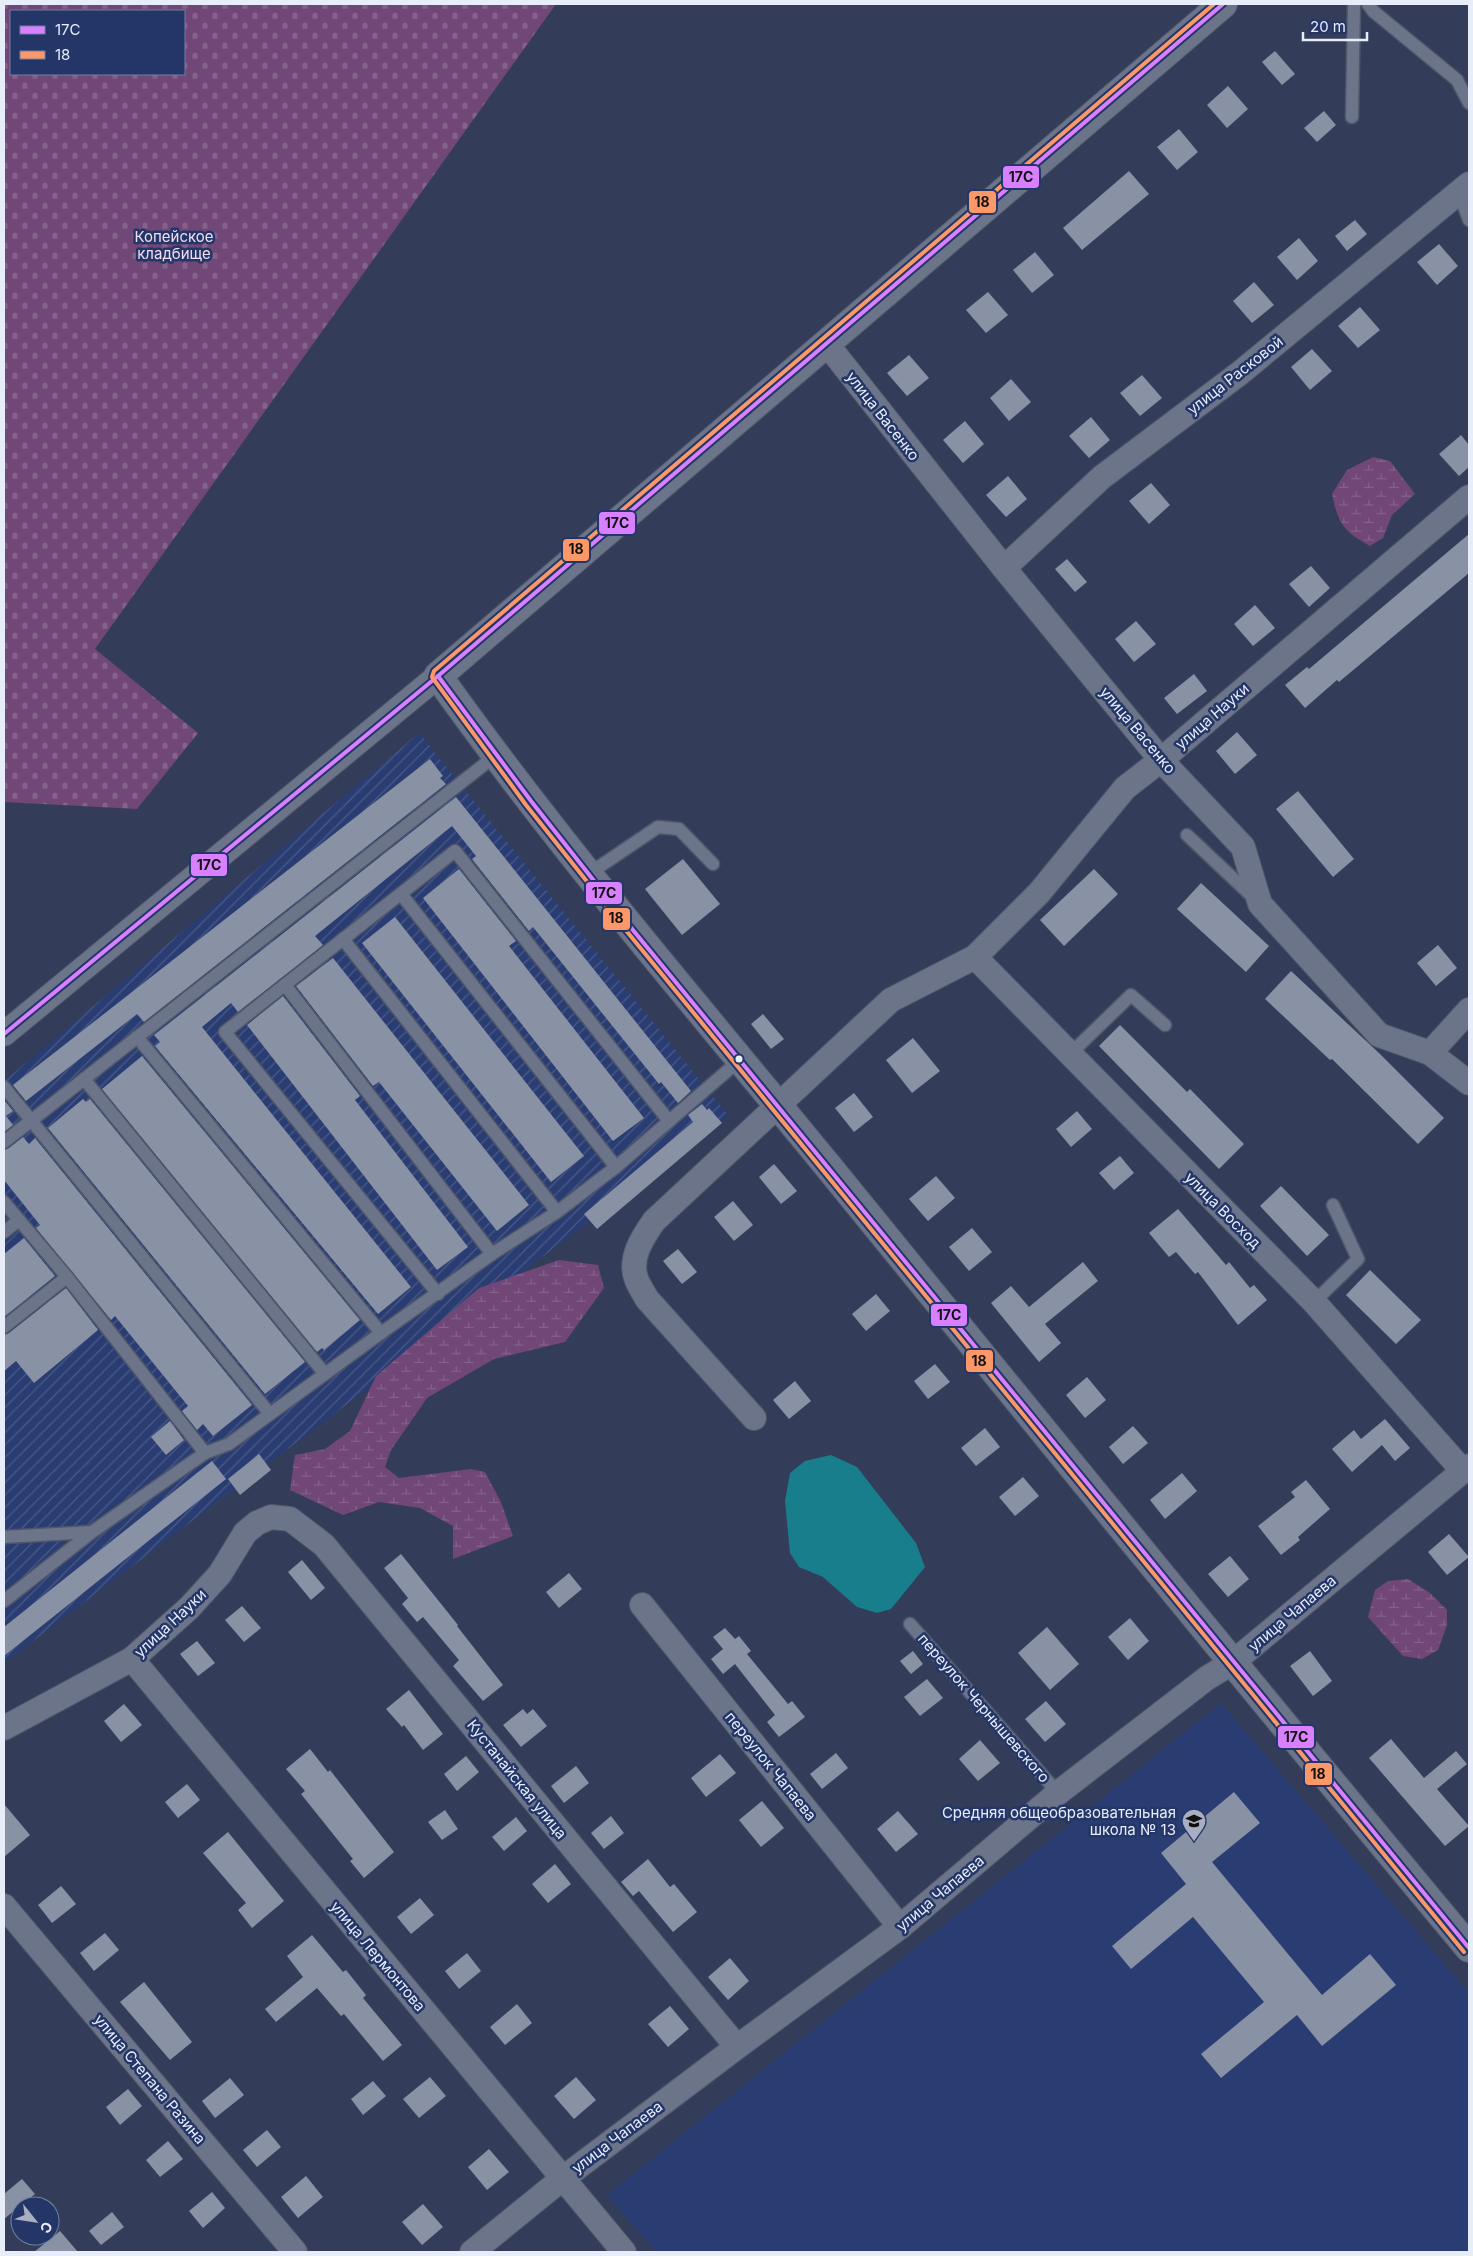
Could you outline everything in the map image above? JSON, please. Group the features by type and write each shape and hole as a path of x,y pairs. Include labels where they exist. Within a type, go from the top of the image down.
{"street":[{"path":"4,1034 438,676 1223,4"},
{"name":"улица Расковой","path":"1004,568 1102,476 1240,373 1464,189"},
{"name":"улица Васенко","path":"826,343 1004,568 1161,760 1243,847 1260,904 1380,1035 1430,1052 1469,1083"},
{"name":"улица Науки","path":"754,1418 647,1299 636,1278 635,1256 643,1237 654,1220 891,1000 975,957 1039,893 1125,788 1161,760 1469,496"},
{"path":"438,676 495,756 587,875 741,1059 1232,1663 1469,1948"},
{"name":"улица Восход","path":"975,957 1314,1302 1466,1469"},
{"path":"1430,1052 1469,1010"},
{"name":"улица Чапаева","path":"472,2252 562,2179 900,1927 1058,1793 1207,1678 1232,1663 1466,1469"},
{"name":"улица Науки","path":"4,1728 132,1659 189,1608 220,1574 245,1533 258,1523 271,1518 290,1519"},
{"name":"Кустанайская улица","path":"290,1519 324,1545 737,2047"},
{"name":"переулок Чапаева","path":"642,1605 900,1927"},
{"name":"улица Лермонтова","path":"132,1659 624,2252"},
{"name":"улица Степана Разина","path":"4,1906 296,2252"}],"lane":[{"path":"1352,117 1354,4"},
{"path":"1368,4 1373,11 1457,80 1469,103"},
{"path":"1464,189 1469,220"},
{"path":"4,1142 495,756"},
{"path":"587,875 658,827 679,830 714,864"},
{"path":"1188,835 1260,904"},
{"path":"438,1294 225,1032 455,851 669,1121"},
{"path":"401,894 616,1167"},
{"path":"343,939 557,1212"},
{"path":"285,985 492,1254"},
{"path":"1070,1054 1131,995 1165,1025"},
{"path":"137,1037 380,1333"},
{"path":"4,1601 92,1532 205,1453 229,1444 380,1333 438,1294 492,1254 557,1212 616,1167 741,1059"},
{"path":"84,1079 325,1374"},
{"path":"4,1087 270,1414"},
{"path":"4,1202 67,1277 205,1453"},
{"path":"1314,1302 1358,1259 1333,1204"},
{"path":"4,1232 19,1220"},
{"path":"4,1327 67,1277"},
{"path":"4,1537 92,1532"},
{"name":"переулок Чернышевского","path":"910,1624 1058,1793"}],"shaded area":[{"path":"419,733 729,1116 4,1663 4,1081"},
{"path":"831,1455 857,1467 916,1543 925,1567 891,1609 877,1613 857,1607 823,1577 799,1567 790,1553 785,1501 790,1473 805,1461"},
{"name":"Средняя общеобразовательная школа № 13","path":"1221,1703 1469,1993 1469,2252 656,2252 607,2195"}],"green space":[{"name":"Копейское кладбище","path":"4,4 556,4 95,649 198,733 137,809 4,802"},
{"path":"1373,457 1390,461 1415,494 1392,515 1383,538 1370,546 1354,536 1343,525 1332,494 1347,470"},
{"path":"559,1260 598,1265 604,1288 565,1342 494,1359 427,1398 391,1450 385,1467 399,1478 471,1469 485,1472 501,1502 513,1536 453,1559 453,1526 420,1508 379,1502 343,1515 290,1490 295,1455 325,1449 350,1431 376,1376 479,1288"},
{"path":"1408,1579 1430,1593 1447,1610 1447,1625 1438,1650 1422,1659 1403,1656 1368,1617 1375,1590 1388,1581"}],"building":[{"path":"1275,51 1295,74 1282,85 1262,62"},
{"path":"1228,86 1248,109 1227,128 1207,105"},
{"path":"1324,111 1336,125 1317,142 1304,128"},
{"path":"1179,129 1198,152 1177,170 1157,147"},
{"path":"1129,171 1149,194 1082,250 1063,228"},
{"path":"1355,220 1367,234 1347,251 1335,236"},
{"path":"1299,238 1318,261 1297,280 1277,257"},
{"path":"1439,244 1458,266 1437,285 1417,262"},
{"path":"1035,252 1054,275 1032,293 1013,270"},
{"path":"1254,282 1274,305 1252,323 1233,301"},
{"path":"988,292 1008,315 986,333 966,310"},
{"path":"1360,307 1380,330 1358,348 1338,326"},
{"path":"1312,349 1332,371 1310,390 1291,367"},
{"path":"909,355 929,378 907,396 887,373"},
{"path":"1142,375 1162,398 1140,416 1120,393"},
{"path":"1011,379 1031,402 1009,421 990,398"},
{"path":"1091,417 1110,440 1089,458 1069,436"},
{"path":"965,421 984,444 963,463 943,440"},
{"path":"1461,435 1469,445 1469,467 1459,476 1439,454"},
{"path":"1008,476 1027,499 1006,517 986,495"},
{"path":"1151,483 1170,505 1149,524 1129,501"},
{"path":"1469,534 1469,573 1339,682 1337,680 1305,708 1285,685 1307,667 1309,669"},
{"path":"1067,559 1087,582 1075,592 1055,569"},
{"path":"1311,566 1330,588 1309,607 1289,584"},
{"path":"1255,605 1275,628 1253,646 1234,624"},
{"path":"1136,621 1156,644 1134,662 1115,639"},
{"path":"1194,674 1207,691 1177,714 1164,698"},
{"path":"1237,732 1257,755 1235,774 1216,751"},
{"path":"430,759 443,776 440,778 446,784 144,1022 137,1014 26,1101 13,1085"},
{"path":"1298,791 1354,859 1333,877 1276,809"},
{"path":"456,797 691,1091 678,1103 661,1082 659,1084 533,927 529,931 472,859 476,856 452,826 315,936 323,945 238,1012 231,1003 202,1027 411,1287 378,1314 155,1046 160,1042 154,1035"},
{"path":"683,859 720,904 682,935 645,889"},
{"path":"459,869 516,941 509,946 644,1118 613,1141 423,898"},
{"path":"1094,869 1118,894 1064,946 1040,920"},
{"path":"1201,883 1269,946 1246,972 1177,909"},
{"path":"395,917 584,1156 551,1182 362,943"},
{"path":"1438,945 1457,968 1436,986 1417,963"},
{"path":"333,958 529,1205 497,1231 379,1082 373,1086 296,986"},
{"path":"1291,971 1379,1053 1444,1118 1418,1144 1332,1059 1330,1060 1265,999"},
{"path":"283,996 360,1096 355,1100 468,1247 437,1270 247,1025"},
{"path":"763,1014 784,1039 771,1049 751,1024"},
{"path":"1120,1025 1187,1092 1190,1089 1244,1144 1219,1169 1099,1046"},
{"path":"913,1038 940,1071 912,1093 886,1060"},
{"path":"142,1056 360,1320 324,1350 322,1348 317,1352 102,1089"},
{"path":"854,1093 873,1117 854,1132 835,1108"},
{"path":"83,1099 86,1102 90,1099 305,1362 265,1394 48,1128"},
{"path":"4,1100 13,1111 6,1116 13,1125 4,1132"},
{"path":"702,1104 707,1110 709,1108 722,1123 597,1229 584,1214 693,1122 688,1115"},
{"path":"1077,1111 1092,1129 1071,1147 1056,1129"},
{"path":"23,1137 29,1144 35,1138 252,1405 213,1436 203,1424 197,1430 182,1411 188,1406 115,1316 111,1320 36,1228 40,1225 4,1180 4,1150"},
{"path":"1120,1156 1134,1173 1114,1190 1099,1173"},
{"path":"774,1164 797,1191 781,1204 759,1177"},
{"path":"936,1176 955,1198 928,1221 909,1199"},
{"path":"1281,1186 1329,1235 1307,1256 1260,1206"},
{"path":"733,1201 753,1225 734,1241 714,1217"},
{"path":"1178,1209 1226,1265 1229,1262 1250,1288 1254,1285 1267,1300 1238,1325 1198,1272 1195,1274 1176,1252 1169,1257 1149,1233"},
{"path":"972,1228 992,1252 969,1271 949,1247"},
{"path":"24,1238 55,1276 4,1317 4,1254"},
{"path":"678,1249 697,1272 682,1284 663,1261"},
{"path":"1083,1262 1098,1281 1045,1324 1061,1343 1039,1362 991,1303 1011,1286 1029,1307"},
{"path":"1370,1270 1421,1320 1396,1344 1346,1295"},
{"path":"66,1288 98,1330 34,1383 16,1361 4,1371 4,1335"},
{"path":"876,1294 890,1311 866,1331 852,1314"},
{"path":"935,1364 950,1382 928,1399 914,1381"},
{"path":"1087,1377 1106,1400 1085,1418 1066,1395"},
{"path":"795,1381 811,1401 789,1419 773,1400"},
{"path":"1385,1419 1410,1448 1395,1461 1382,1445 1352,1472 1332,1449 1354,1430 1361,1439"},
{"path":"170,1421 184,1440 166,1455 151,1437"},
{"path":"1133,1426 1148,1443 1123,1464 1109,1447"},
{"path":"985,1428 1000,1447 976,1466 961,1448"},
{"path":"259,1454 271,1470 240,1495 228,1479"},
{"path":"212,1461 226,1479 4,1656 4,1627"},
{"path":"1182,1473 1197,1491 1165,1519 1150,1500"},
{"path":"1023,1477 1039,1496 1015,1516 999,1497"},
{"path":"1306,1480 1330,1509 1298,1537 1300,1540 1281,1555 1258,1526 1295,1497 1291,1492"},
{"path":"1449,1534 1469,1557 1447,1575 1428,1552"},
{"path":"401,1554 503,1685 483,1701 453,1666 459,1660 423,1617 417,1622 402,1604 408,1598 384,1568"},
{"path":"1230,1556 1249,1579 1228,1597 1208,1574"},
{"path":"302,1560 325,1588 311,1600 288,1572"},
{"path":"569,1573 582,1589 559,1608 546,1592"},
{"path":"242,1606 261,1628 244,1642 225,1620"},
{"path":"1130,1618 1149,1641 1128,1660 1108,1637"},
{"path":"1047,1627 1079,1664 1050,1690 1018,1653"},
{"path":"725,1628 735,1639 739,1636 751,1651 747,1654 788,1704 792,1701 805,1717 779,1737 767,1722 775,1715 735,1664 723,1674 711,1659 723,1649 713,1637"},
{"path":"197,1641 215,1663 198,1676 180,1654"},
{"path":"913,1651 923,1664 911,1674 900,1661"},
{"path":"1310,1651 1332,1681 1313,1696 1290,1666"},
{"path":"927,1679 943,1698 920,1716 904,1697"},
{"path":"409,1690 443,1734 423,1750 404,1725 402,1727 386,1709"},
{"path":"1046,1701 1066,1724 1045,1742 1025,1719"},
{"path":"124,1704 142,1725 121,1742 104,1721"},
{"path":"523,1709 527,1714 533,1709 547,1726 521,1747 503,1725"},
{"path":"1391,1739 1424,1778 1456,1751 1467,1764 1437,1789 1469,1826 1445,1846 1369,1758"},
{"path":"980,1740 1000,1763 978,1781 959,1759"},
{"path":"310,1749 328,1772 330,1770 394,1852 364,1878 350,1861 353,1859 301,1794 305,1791 286,1769"},
{"path":"836,1753 848,1768 822,1789 810,1774"},
{"path":"720,1754 736,1773 706,1797 691,1778"},
{"path":"466,1756 479,1772 457,1791 444,1774"},
{"path":"576,1766 589,1783 564,1803 551,1786"},
{"path":"187,1784 200,1800 178,1818 165,1802"},
{"path":"1234,1792 1260,1823 1212,1862 1322,1995 1370,1954 1396,1985 1322,2046 1297,2015 1221,2078 1201,2054 1264,2002 1193,1917 1131,1969 1112,1946 1186,1884 1161,1853"},
{"path":"762,1801 784,1828 761,1847 739,1820"},
{"path":"4,1804 30,1835 4,1857"},
{"path":"445,1810 458,1829 442,1840 428,1822"},
{"path":"898,1811 918,1834 896,1852 877,1829"},
{"path":"611,1816 624,1833 604,1849 591,1833"},
{"path":"516,1817 527,1831 504,1851 492,1837"},
{"path":"228,1832 284,1901 252,1928 238,1910 246,1903 203,1853"},
{"path":"648,1859 670,1887 674,1884 697,1912 673,1932 639,1891 633,1896 621,1882"},
{"path":"555,1864 571,1884 548,1903 532,1884"},
{"path":"61,1886 76,1904 52,1923 38,1905"},
{"path":"420,1898 434,1915 411,1934 397,1917"},
{"path":"105,1933 119,1950 94,1971 80,1953"},
{"path":"312,1935 343,1972 346,1970 366,1995 363,1998 402,2045 383,2061 344,2014 341,2016 317,1988 276,2022 265,2009 303,1977 287,1956"},
{"path":"467,1953 481,1971 459,1989 445,1971"},
{"path":"730,1958 749,1981 728,2000 708,1977"},
{"path":"144,1982 192,2042 170,2060 120,2002"},
{"path":"517,2004 532,2023 505,2045 490,2027"},
{"path":"670,2006 689,2029 668,2047 648,2024"},
{"path":"430,2077 446,2096 419,2118 403,2099"},
{"path":"576,2077 596,2100 574,2119 554,2096"},
{"path":"230,2078 244,2095 215,2118 202,2101"},
{"path":"373,2081 386,2096 363,2115 351,2099"},
{"path":"128,2089 142,2106 120,2125 106,2107"},
{"path":"267,2130 281,2147 257,2167 243,2150"},
{"path":"168,2141 183,2159 160,2177 146,2160"},
{"path":"489,2149 509,2172 487,2190 468,2167"},
{"path":"306,2176 323,2197 298,2218 281,2197"},
{"path":"22,2179 35,2194 33,2196 10,2196 10,2214 4,2219 4,2194"},
{"path":"212,2192 225,2208 203,2228 189,2211"},
{"path":"423,2204 443,2227 422,2245 402,2222"},
{"path":"112,2212 124,2227 101,2245 89,2231"},
{"path":"60,2231 78,2252 34,2252 41,2246 60,2246"}],"transit line":[{"name":"18","path":"1214,4 434,671 432,677 526,805 624,928 1464,1952"},
{"name":"17С","path":"4,1034 438,676 1223,4"},
{"name":"17С","path":"438,676 531,801 628,924 1469,1948"}],"place":[{"name":"Средняя общеобразовательная школа № 13","path":"1194,1842"}]}
